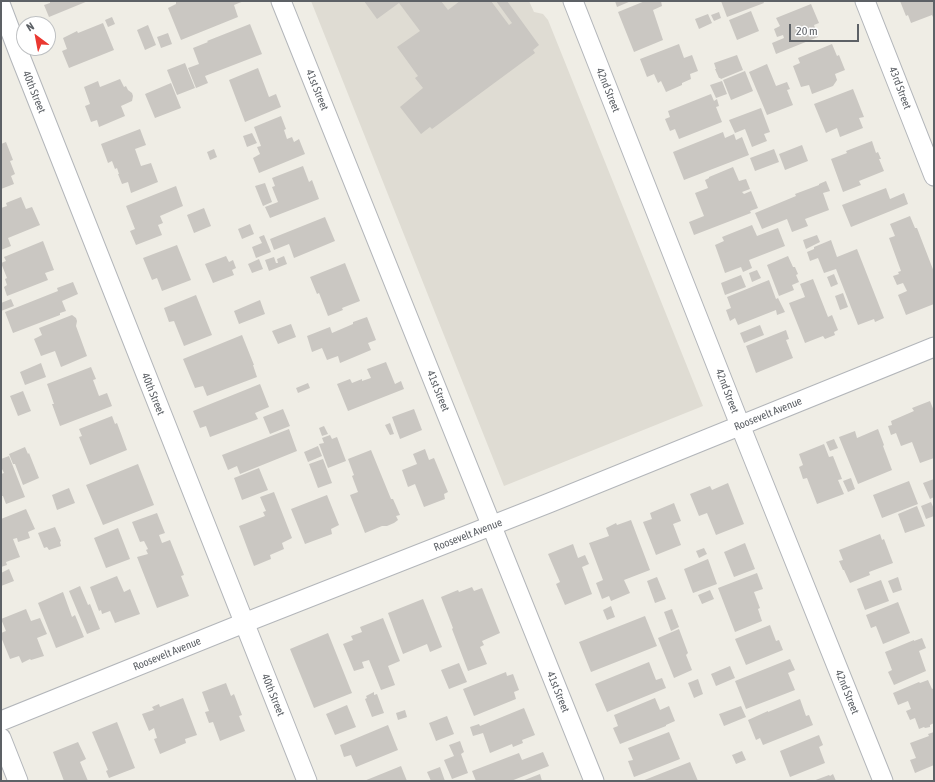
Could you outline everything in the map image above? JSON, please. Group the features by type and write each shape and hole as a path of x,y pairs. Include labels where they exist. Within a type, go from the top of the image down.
{"street":[{"name":"41st Street","path":"281,1 594,781"},
{"name":"42nd Street","path":"573,1 740,426 883,781"},
{"name":"43rd Street","path":"865,1 934,176"},
{"name":"40th Street","path":"1,6 307,781"},
{"name":"Roosevelt Avenue","path":"1,721 934,347"},
{"path":"1,738 18,781"}],"shaded area":[{"path":"311,1 529,1 534,12 543,14 548,20 703,406 504,486"}],"building":[{"path":"50,1 88,1 49,16 44,5 50,3"},
{"path":"179,1 244,1 234,5 238,17 181,40 168,8"},
{"path":"364,1 441,1 448,10 460,1 491,1 509,25 512,23 496,1 507,1 539,45 533,50 535,53 432,129 430,127 421,134 400,107 423,88 415,78 418,76 397,47 420,31 399,3 377,19"},
{"path":"615,1 631,1 617,7"},
{"path":"645,1 661,1 662,6 653,10 663,40 634,52 618,12"},
{"path":"721,1 763,1 764,3 727,17"},
{"path":"900,1 934,1 934,19 932,15 911,23 908,15 906,16"},
{"path":"811,4 819,23 814,25 818,37 776,54 772,43 784,38 783,35 777,37 774,29 780,26 776,18"},
{"path":"751,11 759,31 737,40 729,20"},
{"path":"719,12 721,18 714,21 711,15"},
{"path":"708,14 712,23 699,29 695,19"},
{"path":"112,17 115,24 108,27 105,20"},
{"path":"103,23 114,50 69,68 62,51 67,49 63,38 77,31 78,33"},
{"path":"250,24 262,54 205,76 208,83 196,88 188,68 199,64 193,48"},
{"path":"148,25 156,45 145,50 137,30"},
{"path":"168,33 172,44 161,48 157,37"},
{"path":"679,44 684,58 692,55 698,71 690,74 691,79 682,83 682,85 666,92 661,81 658,83 654,74 647,77 640,59"},
{"path":"832,44 837,56 839,55 845,70 835,74 837,80 833,86 812,94 809,85 801,87 793,66 800,63 798,58"},
{"path":"737,55 743,70 721,79 719,78 714,63"},
{"path":"185,63 195,88 177,95 167,70"},
{"path":"767,64 776,86 787,82 790,89 787,90 793,105 767,115 749,72"},
{"path":"258,68 269,97 276,94 281,107 245,122 229,80"},
{"path":"745,71 753,91 731,100 723,80"},
{"path":"120,79 124,87 126,86 132,93 132,101 121,106 125,116 99,127 97,120 91,122 85,106 90,104 84,87 98,81 100,87"},
{"path":"722,81 727,94 716,98 710,85"},
{"path":"171,83 181,108 155,118 145,94"},
{"path":"853,89 864,117 859,118 863,128 840,137 837,128 826,133 814,104"},
{"path":"711,94 714,101 717,99 719,106 716,107 722,122 679,139 675,129 670,131 665,119 670,117 668,111"},
{"path":"761,108 770,132 764,134 767,141 752,147 745,129 735,133 729,120"},
{"path":"281,116 286,129 284,130 287,139 292,137 294,142 299,139 305,154 259,173 253,158 260,154 257,147 261,146 254,127"},
{"path":"140,129 146,145 135,149 141,166 151,163 158,182 131,193 128,182 122,184 117,168 115,169 112,161 108,163 101,144"},
{"path":"723,132 725,138 734,134 736,140 742,137 749,155 684,180 673,152"},
{"path":"252,133 257,143 247,147 243,136"},
{"path":"872,141 876,153 878,152 881,159 879,159 884,171 859,181 861,185 843,192 831,159 847,153 846,151"},
{"path":"6,142 13,160 10,161 15,174 11,176 14,184 1,189 1,144"},
{"path":"802,145 808,161 785,170 779,154"},
{"path":"214,149 217,157 210,160 207,152"},
{"path":"774,149 779,162 755,171 750,158"},
{"path":"303,166 309,182 312,180 319,199 270,218 265,207 278,202 272,187 275,186 272,178"},
{"path":"733,167 739,181 746,179 750,189 742,192 744,194 751,191 758,208 750,211 751,213 694,235 689,222 704,216 695,193 708,188 705,180 709,177"},
{"path":"826,181 830,191 823,193 829,210 805,219 808,226 792,232 787,219 762,229 755,213 796,196 795,194"},
{"path":"265,183 272,202 263,206 255,186"},
{"path":"176,186 183,206 160,216 163,223 158,225 162,235 136,245 130,231 135,229 126,206"},
{"path":"886,188 890,199 904,193 908,204 851,227 842,205"},
{"path":"21,197 26,209 32,207 40,225 8,238 11,246 1,250 1,208 7,206 6,203"},
{"path":"204,208 211,226 194,233 187,215"},
{"path":"910,216 915,228 917,228 934,272 934,304 906,315 898,295 907,291 903,283 897,285 893,276 899,274 898,272 901,271 889,238 895,236 890,224"},
{"path":"325,217 335,241 294,258 289,244 274,250 270,239"},
{"path":"250,224 254,234 242,239 238,229"},
{"path":"752,225 757,236 778,228 785,246 749,260 752,268 743,272 741,267 725,273 715,245 724,241 722,237"},
{"path":"264,235 271,252 256,258 252,247 262,243 259,237"},
{"path":"817,235 820,242 806,249 803,240"},
{"path":"831,240 837,257 857,249 884,318 875,322 874,319 858,325 836,269 824,273 818,258 810,261 807,252 814,249 814,247"},
{"path":"43,241 54,270 45,273 48,280 7,296 4,287 7,285 5,279 7,278 1,263 6,261 4,257"},
{"path":"177,245 191,280 162,291 157,278 152,280 143,258"},
{"path":"226,256 229,262 233,260 236,268 232,270 234,275 213,283 205,264"},
{"path":"284,256 287,264 269,271 265,260 274,257 276,263 278,263 277,259"},
{"path":"788,256 798,274 796,275 799,282 792,285 794,290 779,296 767,265"},
{"path":"259,259 263,269 252,273 248,264"},
{"path":"345,263 360,301 342,308 343,310 328,316 319,293 317,294 310,277"},
{"path":"757,270 761,278 752,282 749,273"},
{"path":"834,274 838,284 831,287 827,277"},
{"path":"741,275 746,287 725,295 721,283"},
{"path":"813,279 828,317 832,315 838,330 834,332 835,335 825,339 823,336 805,343 789,303 805,297 800,284"},
{"path":"769,280 776,299 778,298 785,312 777,315 776,310 738,325 735,318 730,321 726,310 731,308 727,297"},
{"path":"73,282 78,294 62,301 66,311 60,313 60,315 13,333 5,312 58,291 57,288"},
{"path":"843,293 848,307 840,310 835,296"},
{"path":"196,295 212,335 184,346 174,321 169,322 164,308"},
{"path":"11,299 14,306 1,311 1,303"},
{"path":"260,300 265,314 239,324 234,311"},
{"path":"72,315 76,318 76,326 87,356 61,367 55,351 41,356 34,339 42,335 39,328"},
{"path":"367,317 376,340 368,343 371,350 340,363 338,356 327,360 322,348 312,352 307,336 330,327 332,333 353,324 353,322"},
{"path":"291,324 296,337 278,344 272,331"},
{"path":"760,325 764,335 744,343 740,333"},
{"path":"786,330 789,339 786,340 793,358 756,373 746,346"},
{"path":"242,335 254,365 257,377 207,396 203,386 195,388 183,359"},
{"path":"386,362 395,384 401,381 404,389 348,411 337,384 350,379 352,383 362,379 362,381 371,378 367,369"},
{"path":"41,363 46,377 25,385 20,372"},
{"path":"91,367 96,379 93,380 99,396 107,393 112,406 60,426 47,384"},
{"path":"308,383 310,388 298,393 296,388"},
{"path":"260,384 269,407 255,413 258,419 210,437 206,426 200,428 193,411"},
{"path":"23,391 31,411 18,416 10,396"},
{"path":"930,401 934,411 934,458 920,463 912,442 901,446 896,433 891,435 888,426 892,425 891,421 914,411 912,408"},
{"path":"283,409 290,426 270,434 263,417"},
{"path":"414,409 422,430 400,439 392,417"},
{"path":"112,416 115,424 117,423 127,450 90,465 79,437 82,436 79,429"},
{"path":"390,423 394,434 390,435 385,425"},
{"path":"324,426 328,434 322,436 319,428"},
{"path":"289,429 297,451 240,474 237,466 228,470 222,455"},
{"path":"878,429 892,470 858,484 839,437 855,431 857,438"},
{"path":"330,435 332,439 337,437 346,461 328,468 319,444 324,443 322,438"},
{"path":"834,439 838,448 830,451 826,442"},
{"path":"824,444 829,457 833,456 842,479 838,480 844,494 817,504 807,478 803,479 799,467 803,465 799,454"},
{"path":"318,446 322,456 308,462 304,452"},
{"path":"25,447 39,478 23,485 15,464 13,464 9,454"},
{"path":"425,449 429,460 434,458 448,492 444,494 445,499 424,507 415,484 408,487 402,470 417,464 413,454"},
{"path":"371,450 391,499 393,499 400,515 396,516 398,520 394,523 365,533 350,495 358,492 348,459"},
{"path":"9,456 25,497 6,504 3,496 1,496 1,474 4,473 1,467 1,459"},
{"path":"323,459 332,483 318,488 309,464"},
{"path":"138,464 154,505 103,525 86,485"},
{"path":"259,468 268,490 242,500 234,478"},
{"path":"851,478 855,489 848,492 843,481"},
{"path":"934,479 934,497 930,499 923,483"},
{"path":"909,481 918,504 882,518 873,495"},
{"path":"728,483 744,524 716,535 707,513 699,516 690,494 710,486 712,490"},
{"path":"69,488 75,503 57,510 52,495"},
{"path":"274,492 292,538 282,543 284,549 270,555 271,559 254,566 239,526 265,516 263,512 266,511 260,497"},
{"path":"327,495 339,525 331,529 332,534 305,544 291,509"},
{"path":"931,502 934,509 934,516 926,519 921,506"},
{"path":"674,503 681,521 673,524 681,545 656,555 643,522 652,519 650,513"},
{"path":"917,506 925,526 905,533 898,514"},
{"path":"26,509 35,529 28,532 30,538 18,542 17,538 13,539 20,557 6,562 7,565 1,567 1,519"},
{"path":"157,513 165,533 159,535 162,543 170,540 184,575 181,576 189,596 157,608 137,557 148,554 146,550 148,549 144,541 140,542 132,522"},
{"path":"631,520 650,570 624,580 630,593 611,601 609,596 602,599 596,583 603,580 589,543 609,536 606,528 616,523 617,525"},
{"path":"55,527 61,541 61,546 49,550 47,547 44,548 38,533"},
{"path":"118,528 130,559 106,568 94,538"},
{"path":"880,534 882,540 884,539 893,563 869,572 870,575 850,583 839,561 843,560 839,550"},
{"path":"745,543 755,569 734,577 724,552"},
{"path":"573,544 578,558 585,555 589,564 582,567 592,594 565,605 556,584 560,582 548,554"},
{"path":"704,548 707,554 699,558 696,551"},
{"path":"708,559 717,584 693,593 684,569"},
{"path":"9,569 14,581 1,586 1,573"},
{"path":"757,573 763,589 754,592 760,608 758,609 762,621 735,632 718,588"},
{"path":"117,576 124,592 130,589 140,614 115,623 110,611 102,614 101,610 99,611 90,587"},
{"path":"657,577 666,599 655,603 647,581"},
{"path":"898,577 902,590 893,593 888,581"},
{"path":"881,580 889,601 865,610 857,589"},
{"path":"80,586 88,605 90,604 100,629 87,634 69,591"},
{"path":"472,587 474,591 482,588 500,633 482,641 484,645 480,647 487,664 468,671 441,597 458,590 459,592"},
{"path":"710,590 714,599 702,604 698,595"},
{"path":"63,592 72,617 75,615 84,637 56,648 38,603"},
{"path":"423,599 442,647 430,652 427,644 403,654 388,613"},
{"path":"898,602 910,633 883,644 876,626 871,628 866,615"},
{"path":"611,606 615,617 607,620 603,610"},
{"path":"26,609 31,621 40,618 47,634 37,638 44,656 30,659 22,663 19,656 10,659 1,637 1,633 6,631 1,619"},
{"path":"672,609 679,627 671,631 664,612"},
{"path":"645,616 657,646 591,672 579,642"},
{"path":"383,618 400,661 388,666 395,685 381,690 369,660 362,662 364,668 354,671 343,644 353,640 351,636 362,632 360,627"},
{"path":"770,625 776,641 779,640 783,650 746,665 735,639"},
{"path":"679,629 688,653 686,655 692,670 674,678 658,638"},
{"path":"328,633 352,693 314,708 290,649"},
{"path":"922,638 926,648 919,651 926,671 894,685 888,672 892,670 885,652"},
{"path":"790,659 795,670 788,673 795,690 746,709 735,681"},
{"path":"649,662 656,680 662,678 666,688 607,712 595,684"},
{"path":"459,663 467,682 449,689 441,670"},
{"path":"730,666 735,678 716,686 711,674"},
{"path":"506,672 507,676 513,674 519,690 514,692 516,699 474,716 463,689"},
{"path":"698,679 703,694 694,698 688,683"},
{"path":"928,680 932,689 934,688 934,723 930,725 930,727 919,729 915,718 910,720 906,711 911,709 908,701 898,705 893,693 919,682"},
{"path":"226,683 231,696 234,694 242,715 239,716 245,731 220,741 213,722 209,723 205,712 209,711 202,692"},
{"path":"374,692 374,695 377,694 384,713 372,717 365,699 367,698 366,696"},
{"path":"183,698 197,735 185,739 186,743 160,754 154,739 157,738 154,728 149,731 142,714 154,710 152,707 159,704 160,707"},
{"path":"655,698 660,710 669,706 675,721 620,744 613,728 618,726 614,715"},
{"path":"800,699 806,716 809,715 813,725 763,745 760,738 756,740 748,720"},
{"path":"347,705 356,727 335,735 326,714"},
{"path":"741,706 746,717 724,726 719,714"},
{"path":"524,708 535,735 522,740 523,743 513,747 512,744 490,753 483,733 473,736 470,727 479,724 480,726"},
{"path":"405,710 407,717 398,720 396,713"},
{"path":"447,716 454,734 436,741 429,723"},
{"path":"117,722 135,768 109,778 106,771 108,770 92,732"},
{"path":"388,725 398,750 356,767 351,755 344,757 340,745"},
{"path":"669,732 680,759 634,777 628,761 633,760 628,748"},
{"path":"934,732 934,765 915,773 910,760 916,758 910,743 929,736 928,734"},
{"path":"819,735 823,745 819,747 825,763 790,777 780,751"},
{"path":"460,741 464,752 461,754 468,773 452,779 444,760 454,756 449,745"},
{"path":"78,742 86,759 80,762 88,781 64,781 53,752"},
{"path":"742,751 746,760 736,764 732,755"},
{"path":"543,752 549,766 511,781 476,781 472,771 519,753 522,760"},
{"path":"690,762 698,781 642,781"},
{"path":"401,766 407,781 364,781"},
{"path":"440,767 445,781 431,781 427,772"},
{"path":"540,774 542,781 522,781"},
{"path":"833,774 836,781 813,781 829,775 830,776"}]}
